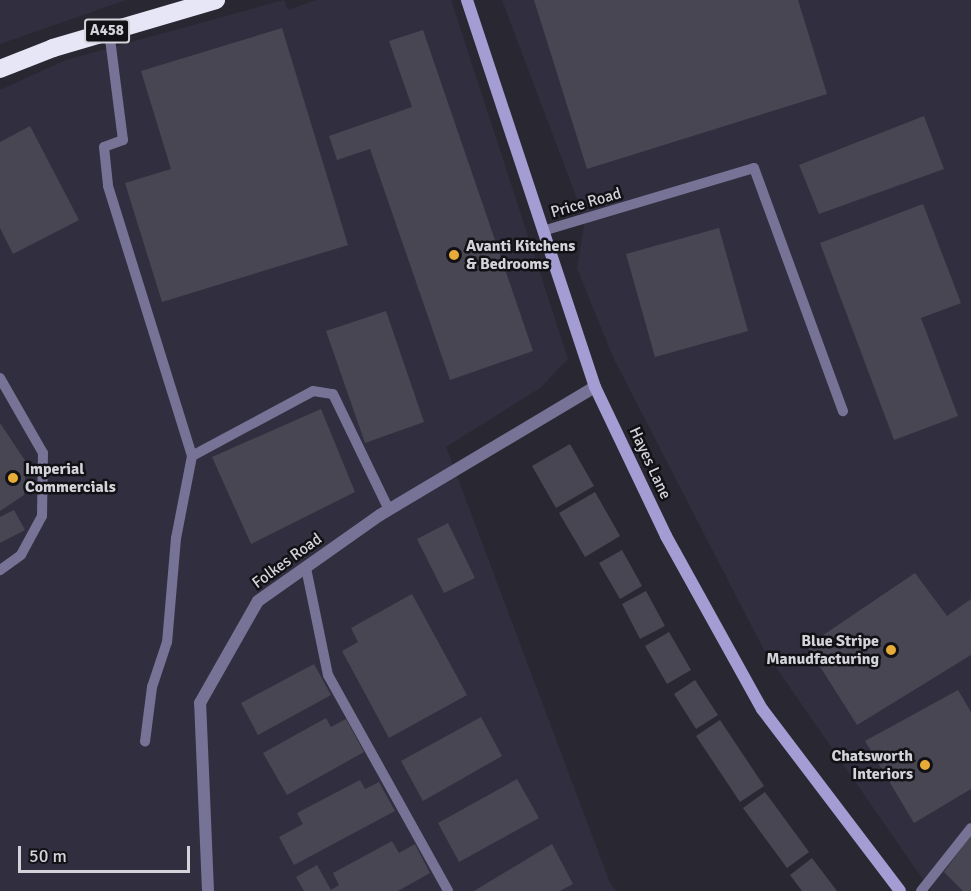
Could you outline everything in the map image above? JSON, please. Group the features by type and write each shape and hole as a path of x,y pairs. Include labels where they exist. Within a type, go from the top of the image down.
{"highway":[{"name":"A458","path":"0,69 109,31 216,0"}],"street":[{"name":"Hayes Lane","path":"467,0 546,230 595,387 666,536 762,709 900,891"},
{"name":"Folkes Road","path":"208,891 200,703 258,601 389,510 595,387"}],"lane":[{"path":"109,31 123,141 104,147 108,186 192,456 176,538 167,642 152,687 145,742"},
{"name":"Price Road","path":"546,230 754,168 843,411"},
{"path":"0,378 43,453 42,516 21,555 0,570"},
{"path":"192,456 313,391 333,394 389,510"},
{"path":"306,568 328,675 448,891"},
{"path":"921,891 971,828"}],"shaded area":[{"path":"0,0 126,0 0,44"},
{"path":"284,0 288,10 316,0 451,0 568,359 540,388 446,447 610,883 616,891 0,891 0,90 66,60"},
{"path":"502,0 971,0 971,891 931,891 764,650 614,359 577,268 585,220"}],"building":[{"path":"534,0 798,0 827,94 587,169"},
{"path":"282,28 348,245 162,302 125,183 171,169 141,71"},
{"name":"Avanti Kitchens & Bedrooms","path":"423,30 533,351 450,380 370,149 337,160 329,136 412,107 389,41"},
{"path":"924,116 944,169 819,214 799,165"},
{"path":"30,126 79,220 13,254 0,228 0,142"},
{"path":"923,204 961,303 921,318 958,416 894,440 820,243"},
{"path":"719,228 748,331 655,357 626,254"},
{"path":"386,311 424,422 365,443 326,331"},
{"path":"321,409 355,492 251,544 212,457"},
{"name":"Imperial Commercials","path":"0,423 26,462 24,495 0,511"},
{"path":"570,444 594,486 556,508 532,466"},
{"path":"595,492 620,536 585,557 559,513"},
{"path":"14,510 25,530 0,543 0,517"},
{"path":"448,523 475,578 444,593 417,539"},
{"path":"622,550 642,586 620,599 599,563"},
{"name":"Blue Stripe Manudfacturing","path":"915,573 947,616 971,599 971,655 857,725 807,646"},
{"path":"646,591 665,626 640,639 622,604"},
{"path":"412,594 467,695 389,738 342,651 358,642 351,628"},
{"path":"669,632 691,670 667,684 645,646"},
{"path":"314,664 331,695 258,735 241,703"},
{"path":"695,680 718,715 696,729 674,694"},
{"name":"Chatsworth Interiors","path":"958,690 971,712 971,789 914,823 865,741"},
{"path":"481,717 502,756 423,801 401,761"},
{"path":"326,718 331,727 346,719 364,752 287,795 263,753"},
{"path":"720,720 764,786 740,802 696,736"},
{"path":"517,779 539,818 459,862 438,823"},
{"path":"360,780 365,789 379,782 395,811 294,865 279,837 303,824 297,813"},
{"path":"765,792 809,852 787,868 743,808"},
{"path":"971,835 971,891 963,891 944,872"},
{"path":"392,841 399,853 415,844 430,873 398,891 304,891 296,877 317,865 331,890 339,885 333,873"},
{"path":"552,844 573,884 560,891 474,891"},
{"path":"812,858 837,891 802,891 790,875"}],"place":[{"name":"Avanti Kitchens & Bedrooms","path":"454,255"},
{"name":"Imperial Commercials","path":"13,478"},
{"name":"Blue Stripe Manudfacturing","path":"891,650"},
{"name":"Chatsworth Interiors","path":"925,765"}]}
